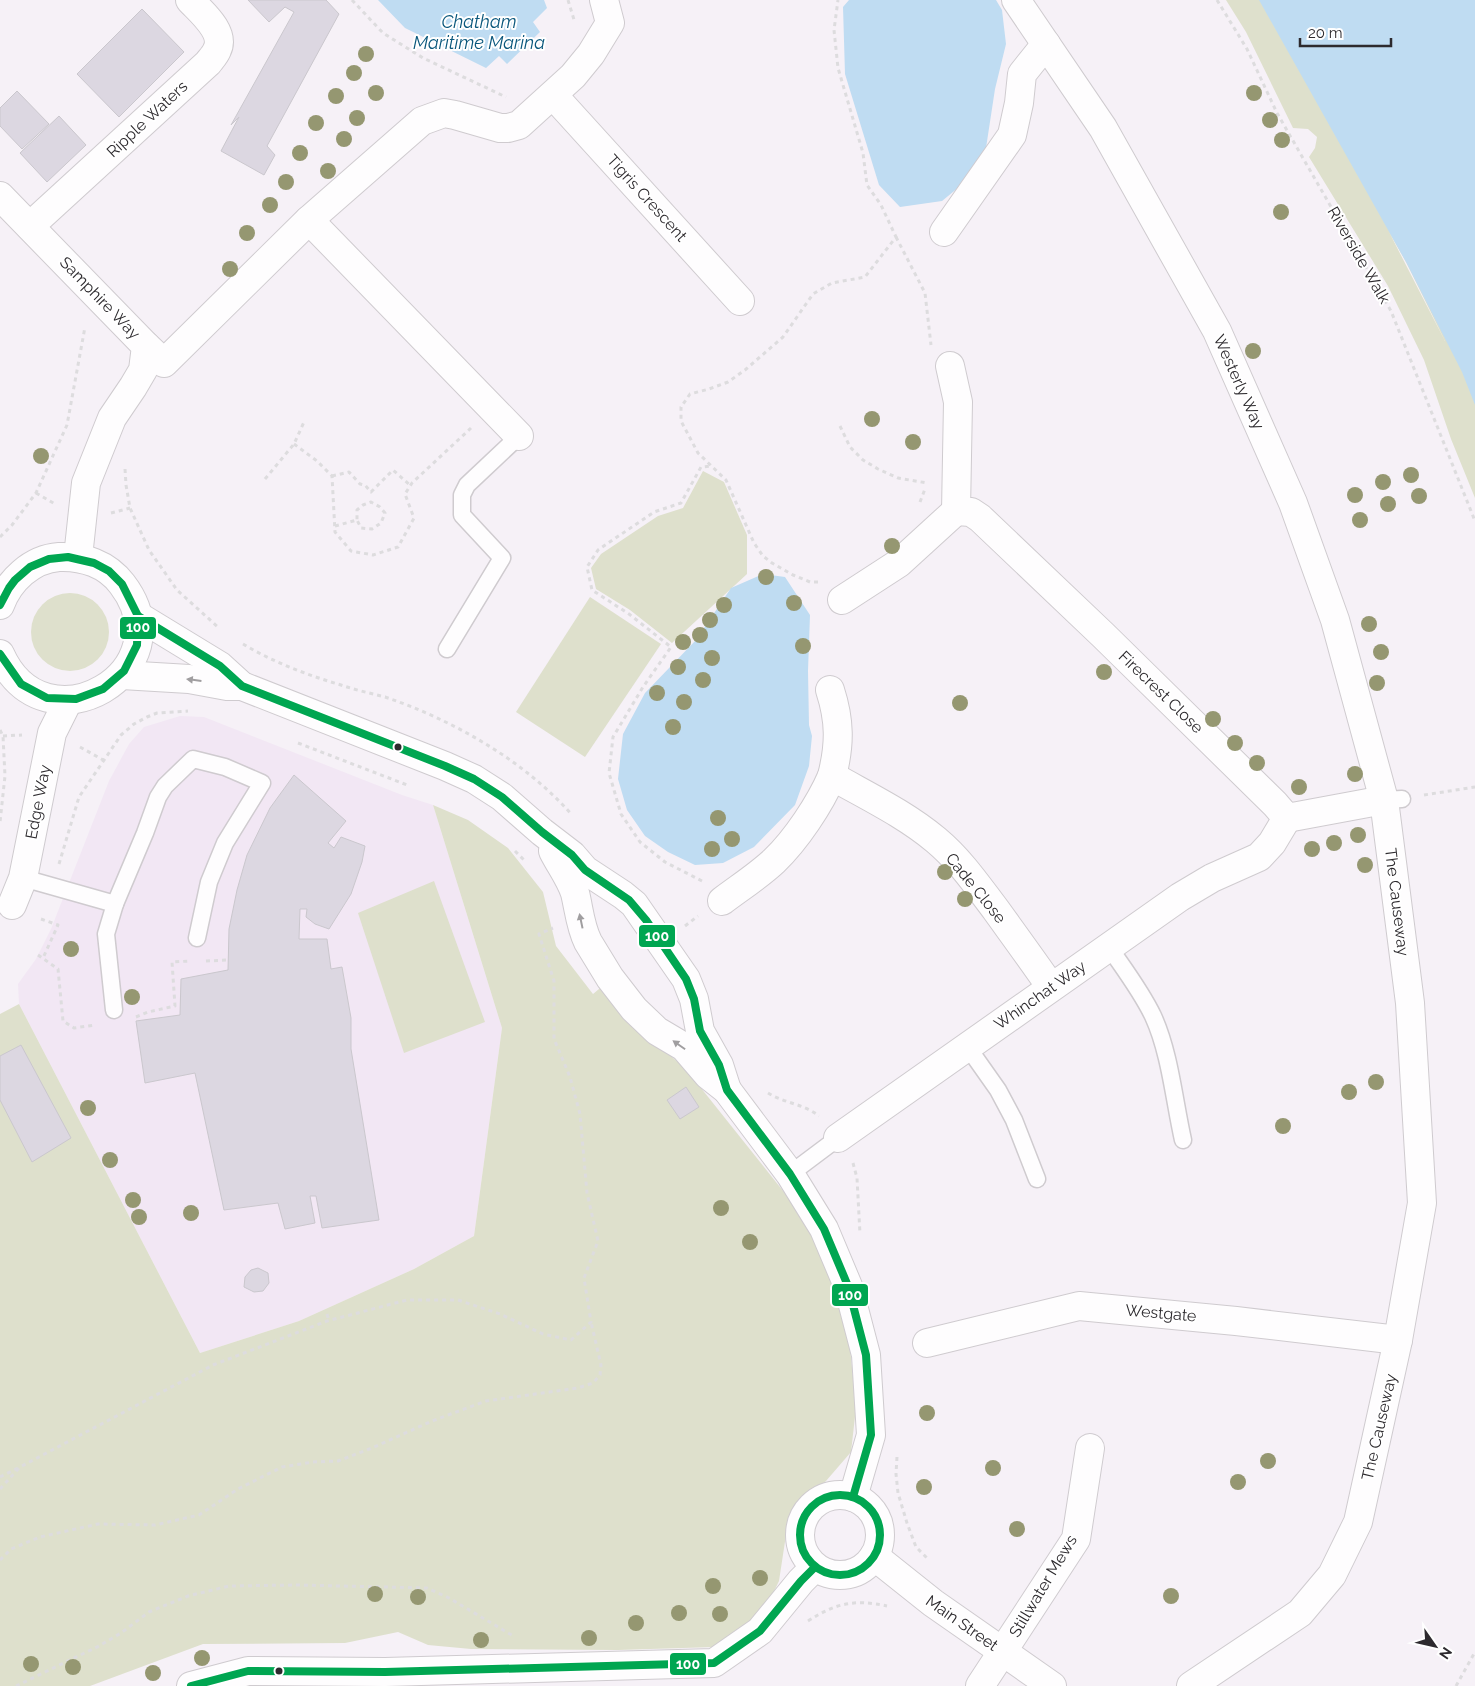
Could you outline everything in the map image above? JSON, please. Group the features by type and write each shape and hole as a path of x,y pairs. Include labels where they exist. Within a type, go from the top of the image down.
{"street":[{"name":"Ripple Waters","path":"30,226 208,63 218,49 218,34 207,17 190,0"},
{"path":"146,346 164,363 310,220 422,121 444,113 463,117 488,126 508,128 518,125 573,76 591,54 610,23 604,0"},
{"name":"Westerly Way","path":"1016,0 1103,128 1217,331 1292,503 1335,620 1393,799"},
{"path":"944,232 1012,135 1019,103 1022,74 1046,44"},
{"name":"Tigris Crescent","path":"553,95 740,301"},
{"name":"Samphire Way","path":"0,196 146,346 143,370 112,418 86,482 78,557"},
{"path":"310,220 519,436"},
{"path":"833,591 899,563 956,511 958,402 940,358"},
{"name":"Firecrest Close","path":"956,511 971,512 980,518 1117,648 1287,818"},
{"path":"0,605 4,593 18,576 36,564 56,557 78,557 99,564 117,577 131,595 138,616 138,637 133,657 122,675 107,688 88,697 68,701 47,698 28,689 12,675 0,654"},
{"path":"138,616 220,666 242,686 464,774 502,797 572,855 588,873 629,900 646,920 686,979 694,999 700,1031 719,1065 727,1090"},
{"path":"122,675 189,679 227,686 242,686"},
{"path":"710,899 755,877 786,848 822,798 832,776 838,745 836,710 830,690"},
{"name":"Edge Way","path":"12,904 23,878 52,733 68,701"},
{"name":"Cade Close","path":"832,776 912,823 949,852 968,872 1052,987"},
{"path":"1287,818 1393,799"},
{"name":"The Causeway","path":"1191,1686 1300,1613 1332,1575 1358,1522 1398,1340 1422,1203 1410,1003 1393,799"},
{"name":"Whinchat Way","path":"838,1138 1194,888 1259,856 1272,843 1287,818"},
{"path":"542,832 570,880 583,931 588,942 628,1002 651,1026 684,1047 708,1075 727,1090 790,1174 824,1229 848,1286 866,1355 871,1435 854,1497"},
{"name":"Westgate","path":"927,1343 1079,1306 1236,1321 1398,1340"},
{"name":"Stillwater Mews","path":"980,1686 1076,1539 1090,1448"},
{"path":"842,1495 854,1497 865,1503 874,1513 879,1523 880,1537 874,1556 865,1567 853,1573 839,1576 825,1573 815,1567 806,1557 800,1542 800,1528 806,1513 816,1502 828,1496 842,1495"},
{"name":"Main Street","path":"874,1556 933,1603 1052,1686"},
{"path":"192,1686 248,1671 385,1672 714,1662 760,1631 815,1567"}],"lane":[{"path":"447,649 502,558 462,515 462,495 467,485 519,436"},
{"path":"114,1010 106,934 115,904 158,797 165,786 193,759 225,767 262,783 222,850 209,882 197,938"},
{"path":"23,878 115,904"},
{"path":"1109,947 1133,982 1152,1015 1164,1046 1182,1140"},
{"path":"967,1046 998,1090 1014,1120 1037,1179"},
{"name":"Whinchat Way","path":"790,1174 838,1138"}],"path":[{"path":"352,0 383,33 423,58 509,98"},
{"path":"568,0 576,26"},
{"path":"838,0 834,30 838,68 863,153 867,185 881,205 925,293 940,358"},
{"name":"Riverside Walk","path":"1217,0 1246,49 1278,113 1391,311 1475,522"},
{"path":"833,591 793,575 763,556 754,543 746,521 726,480 698,453 681,421 681,407 690,394 728,382 784,337 813,294 832,283 865,277 896,237"},
{"path":"0,538 36,493 67,425 85,336 87,286"},
{"path":"294,444 317,461 332,476 335,532 351,550 373,555 398,547 414,518 405,494 492,408"},
{"path":"265,479 294,444 304,422"},
{"path":"840,426 850,446 863,460 898,478 927,483"},
{"path":"686,932 683,927 698,916 710,899 640,842 621,814 609,773 613,737 643,687 671,647 629,614 592,590 586,567 598,550 654,512 681,503 701,467 712,466"},
{"path":"125,467 130,508 149,550 177,590 220,630"},
{"path":"332,476 349,472 360,484 366,485 371,492 393,470 411,486"},
{"path":"919,503 924,496 928,475"},
{"path":"36,493 53,503"},
{"path":"371,502 380,507 385,513 381,524 372,529 361,528 358,520 357,510 371,502"},
{"path":"112,513 130,508"},
{"path":"335,526 358,520"},
{"path":"239,642 276,662 340,685 405,705 465,733 505,757 536,780 555,796 573,816"},
{"path":"41,919 79,797 118,739 137,722 157,714 194,710"},
{"path":"0,730 3,736 5,776 0,822"},
{"path":"3,736 20,735"},
{"path":"290,739 409,786"},
{"path":"77,746 105,760"},
{"path":"1393,799 1475,787"},
{"path":"511,846 528,864"},
{"path":"12,904 41,919 58,925 43,958"},
{"path":"0,1560 11,1549 40,1537 98,1524 155,1525 198,1515 238,1490 282,1467 338,1460 486,1401 578,1388 593,1383 600,1375 601,1364 591,1322 584,1278 598,1241 587,1193 580,1114 570,1077 554,1039 554,980 539,934 555,928 554,920"},
{"path":"764,1090 815,1113 823,1119 838,1138 853,1162 856,1172 858,1222 861,1239"},
{"path":"0,1477 213,1365 329,1321 407,1300 458,1300 500,1314 544,1334 571,1340 591,1322"},
{"path":"327,1314 329,1321"},
{"path":"897,1455 898,1493 916,1547 928,1559"},
{"path":"0,1489 23,1466"},
{"path":"16,1686 99,1646 121,1633 149,1612 188,1596 229,1586 297,1585 427,1588 449,1598 524,1643 524,1668"},
{"path":"806,1622 820,1613 845,1603 865,1602 886,1605 895,1609"},
{"path":"1456,1686 1475,1652"}],"shaded area":[{"path":"180,716 204,717 402,795 433,805 502,1028 474,1236 414,1269 299,1321 200,1353 19,1004 18,984 36,959 51,929 109,781 129,744 144,727"}],"green space":[{"path":"1226,0 1364,0 1475,172 1475,498 1451,439 1424,360 1388,286 1309,157 1315,148 1317,137 1308,129 1293,128 1246,32","holes":["1389,232 1406,262 1445,341"]},
{"path":"703,471 724,482 747,535 747,574 672,643 630,610 596,589 591,568 601,554 658,516 683,508"},
{"path":"70,593 85,596 102,610 106,617 109,632 106,647 92,664 85,668 70,671 55,668 38,654 34,647 31,632 34,617 48,600 55,596"},
{"path":"590,597 661,644 585,757 516,712"},
{"path":"433,805 468,820 508,848 543,892 556,946 593,994 605,984 643,1033 685,1068 815,1231 848,1328 856,1408 851,1452 826,1481 801,1501 788,1522 779,1581 767,1606 743,1632 715,1647 618,1650 471,1649 428,1645 398,1632 345,1643 203,1644 90,1686 0,1686 0,1014 19,1004 200,1353 299,1321 414,1269 474,1236 502,1028"},
{"path":"434,881 485,1022 404,1053 358,913"}],"water":[{"name":"Chatham Maritime Marina","path":"378,0 544,0 547,8 533,22 540,32 507,64 499,56 486,68 405,28"},
{"path":"849,0 996,0 1002,10 1006,44 995,89 986,148 959,187 942,201 900,207 879,185 845,74 843,7"},
{"path":"1259,0 1475,0 1475,405 1462,372 1406,262"},
{"path":"763,574 785,577 810,615 808,671 809,725 812,736 809,766 795,805 754,847 723,863 695,865 668,852 645,836 627,810 618,779 623,734 645,693 696,640 731,588"}],"building":[{"path":"248,0 326,0 339,14 267,146 275,155 264,175 221,151 239,117 231,125 294,12 285,7 269,22"},
{"path":"142,9 184,52 119,117 77,74"},
{"path":"17,91 49,124 22,149 0,126 0,108"},
{"path":"59,116 86,145 47,182 20,153"},
{"path":"294,775 346,821 328,843 334,848 341,837 365,846 362,862 351,894 329,929 315,924 306,917 307,909 300,909 299,939 327,939 331,969 342,967 351,1018 351,1049 379,1220 322,1228 316,1196 310,1196 315,1223 285,1229 278,1203 224,1210 195,1073 145,1083 136,1021 180,1015 181,979 228,970 229,929 247,855 270,808"},
{"path":"21,1045 71,1138 32,1162 0,1100 0,1056"},
{"path":"686,1087 699,1107 680,1119 667,1100"},
{"path":"258,1268 268,1273 269,1283 263,1291 254,1292 244,1287 245,1277 251,1270"}],"transit line":[{"name":"100","path":"0,605 15,580 30,567 49,559 68,557 94,563 109,571 122,584 138,616 137,645 124,671 103,689 76,699 47,698 21,684 0,654"},
{"name":"100","path":"138,616 220,666 242,686 474,779 502,797 572,855 585,870 629,900 646,920 686,979 694,999 700,1031 719,1065 727,1090 790,1174 824,1229 848,1286 866,1355 871,1435 853,1497"},
{"name":"100","path":"840,1495 855,1498 868,1507 877,1520 880,1535 877,1550 868,1563 855,1572 840,1575 825,1572 812,1563 803,1550 800,1535 803,1520 812,1507 825,1498 840,1495"},
{"name":"100","path":"191,1686 248,1671 385,1672 714,1663 760,1631 815,1567"}]}
